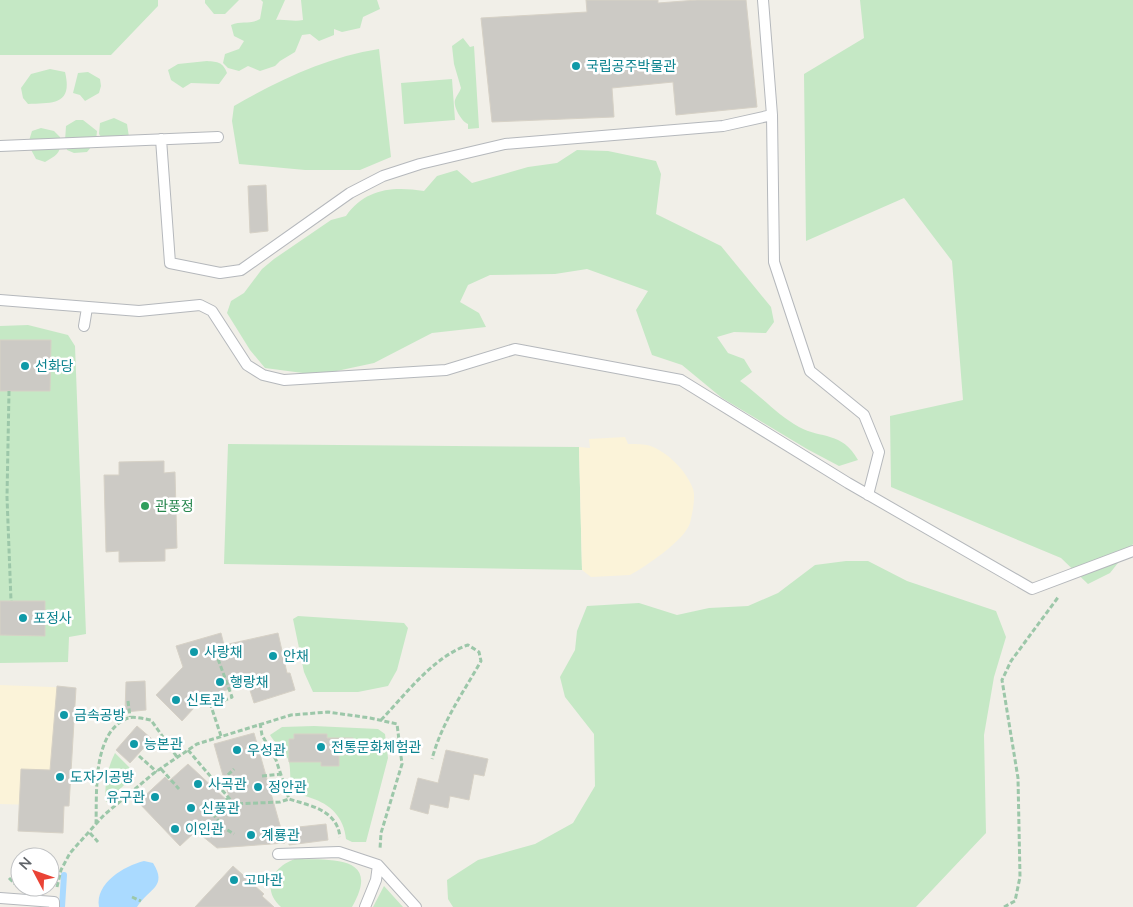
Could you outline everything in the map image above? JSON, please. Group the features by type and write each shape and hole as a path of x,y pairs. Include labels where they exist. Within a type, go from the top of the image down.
{"lane":[{"path":"763,0 772,115 774,262 810,371 864,416 879,452 868,495"},
{"path":"162,139 170,263 220,273 240,270 350,193 383,176 420,164 505,144 723,126 772,115"},
{"path":"0,146 218,136"},
{"path":"0,300 139,311 200,305 212,311 247,365 263,375 284,380 446,370 515,349 681,380 868,495 1032,589 1133,551"},
{"path":"84,326 87,308"},
{"path":"278,854 339,852 378,865 416,907"},
{"path":"365,907 376,880 378,865"},
{"path":"0,898 54,905"}],"path":[{"path":"9,391 7,497 11,601"},
{"path":"0,497 7,497"},
{"path":"1004,907 1015,901 1020,877 1018,778 1002,680 1011,661 1040,619 1079,572"},
{"path":"380,720 438,663 457,649 468,645 479,652 481,661 455,703 438,737 432,759"},
{"path":"218,659 232,697 211,706 220,736"},
{"path":"128,701 130,717"},
{"path":"54,905 61,870 70,853 90,833 104,815 157,772 197,744 291,714 328,712 397,724 402,764 381,833 378,865"},
{"path":"96,825 99,764 106,737 116,726 130,717 151,720 177,757"},
{"path":"260,723 262,735 276,760 289,799"},
{"path":"188,750 234,804 280,802 289,799 329,814 339,826 339,852"},
{"path":"139,756 157,772"},
{"path":"161,769 179,789"},
{"path":"218,785 234,769"},
{"path":"262,776 281,774"},
{"path":"229,798 213,814 224,828 234,834"},
{"path":"90,833 98,842"},
{"path":"132,897 141,902"}],"green space":[{"path":"0,0 158,0 158,6 111,55 0,55"},
{"path":"205,0 239,0 225,14 214,14 205,3"},
{"path":"261,0 285,0 276,20 303,20 301,0 377,0 380,9 363,17 360,28 342,32 334,29 334,35 319,41 310,34 302,35 295,52 275,66 260,71 248,66 239,71 228,68 223,63 225,54 239,49 244,41 234,36 231,25 253,22 260,19 263,2"},
{"path":"860,0 1133,0 1133,544 1110,573 1088,584 1061,558 891,487 890,416 963,400 952,261 904,198 806,241 804,74 864,38"},
{"path":"463,38 470,47 474,46 479,128 468,129 468,124 461,117 455,106 455,100 461,88 454,64 452,46"},
{"path":"379,49 391,157 360,170 305,170 239,164 232,121 234,106 268,87 304,71 341,58"},
{"path":"207,61 220,63 224,67 227,73 219,84 191,83 183,88 171,80 168,70 178,64"},
{"path":"50,69 65,72 67,83 63,96 53,102 28,104 23,98 21,88 31,74"},
{"path":"88,72 100,79 101,86 99,93 85,101 80,95 73,93 78,73"},
{"path":"452,79 455,120 404,124 401,83"},
{"path":"114,118 127,124 129,137 105,142 99,134 100,123"},
{"path":"76,120 83,120 97,131 96,141 87,152 74,153 67,150 65,141 66,126"},
{"path":"41,128 54,131 60,137 60,150 45,162 36,159 28,144 32,131"},
{"path":"577,150 608,151 656,161 661,174 656,214 721,246 771,307 774,322 766,333 734,332 717,337 728,353 744,359 752,372 740,381 783,417 799,427 831,437 845,444 858,460 839,466 722,398 682,365 652,355 636,310 648,291 587,269 555,274 490,275 468,285 460,302 479,313 486,327 432,333 374,363 318,375 265,368 250,350 227,313 231,301 244,293 262,269 274,259 331,220 346,216 353,207 371,195 401,189 424,191 437,176 457,170 472,183 528,167 557,163"},
{"path":"28,325 68,335 75,346 86,634 69,637 68,662 0,663 0,326"},
{"path":"228,444 579,447 582,570 224,564"},
{"path":"846,561 868,561 907,581 996,611 1006,637 994,677 984,735 986,833 916,907 453,907 448,899 447,880 478,860 535,844 573,823 595,786 594,734 565,697 560,677 575,650 577,631 587,606 639,603 677,615 709,608 748,606 778,593 815,565"},
{"path":"298,616 404,623 408,628 397,670 388,686 358,692 313,692 304,672 293,619"},
{"path":"314,726 378,729 385,734 388,758 366,842 352,842 346,839 345,831 335,812 324,804 296,791 291,782 288,759 270,735 282,727"},
{"path":"115,753 136,774 106,802 105,789 107,777"},
{"path":"295,859 337,861 349,864 357,869 361,878 360,890 352,907 281,907 272,893 272,879 280,867"},
{"path":"384,886 403,907 373,907"}],"sand":[{"path":"625,437 628,444 647,445 661,451 681,468 694,492 690,523 687,530 673,545 630,575 591,577 582,570 579,447 590,448 589,439"},
{"path":"0,685 76,688 69,806 0,804"}],"water":[{"path":"144,861 153,863 159,877 155,887 137,907 99,907 99,898 106,883 120,871"}],"building":[{"name":"국립공주박물관","path":"586,0 658,0 658,3 697,0 746,0 757,107 676,115 673,82 612,88 614,117 492,122 481,18 587,12"},
{"path":"266,185 268,231 250,233 248,186"},
{"name":"선화당","path":"0,340 51,340 50,391 0,391"},
{"path":"164,461 164,473 175,472 177,548 165,549 165,561 119,562 119,551 106,552 104,475 119,475 119,462"},
{"name":"포정사","path":"0,601 45,601 45,636 0,635"},
{"path":"221,633 224,645 278,633 287,673 290,673 295,690 254,703 248,684 205,696 182,721 156,695 183,667 176,646"},
{"path":"145,681 146,710 125,712 126,682"},
{"path":"57,686 76,688 69,806 64,806 63,833 18,831 21,769 50,770"},
{"name":"능본관","path":"137,726 152,739 130,763 116,750"},
{"path":"254,733 285,843 217,848 196,831 180,846 138,802 165,777 169,781 188,764 231,804 214,744"},
{"name":"전통문화체험관","path":"294,734 327,734 327,738 353,738 354,754 339,755 339,766 321,766 321,762 289,762 289,739 294,739"},
{"path":"446,750 488,759 484,776 474,774 469,800 450,796 448,808 430,804 428,814 410,809 418,778 438,783"},
{"path":"326,824 328,840 289,845 289,828"},
{"name":"고마관","path":"233,866 264,894 262,896 274,907 195,907"}],"waterway":[{"path":"62,907 64,875"}],"place":[{"name":"국립공주박물관","path":"576,66"},
{"name":"선화당","path":"25,366"},
{"name":"관풍정","path":"145,506"},
{"name":"포정사","path":"23,618"},
{"name":"사랑채","path":"194,652"},
{"name":"안채","path":"273,656"},
{"name":"행랑채","path":"220,682"},
{"name":"신토관","path":"176,700"},
{"name":"금속공방","path":"64,715"},
{"name":"능본관","path":"134,744"},
{"name":"전통문화체험관","path":"321,747"},
{"name":"우성관","path":"237,750"},
{"name":"도자기공방","path":"60,777"},
{"name":"사곡관","path":"198,784"},
{"name":"정안관","path":"258,787"},
{"name":"유구관","path":"155,797"},
{"name":"신풍관","path":"191,808"},
{"name":"이인관","path":"175,829"},
{"name":"계룡관","path":"251,835"},
{"name":"고마관","path":"234,880"}]}
